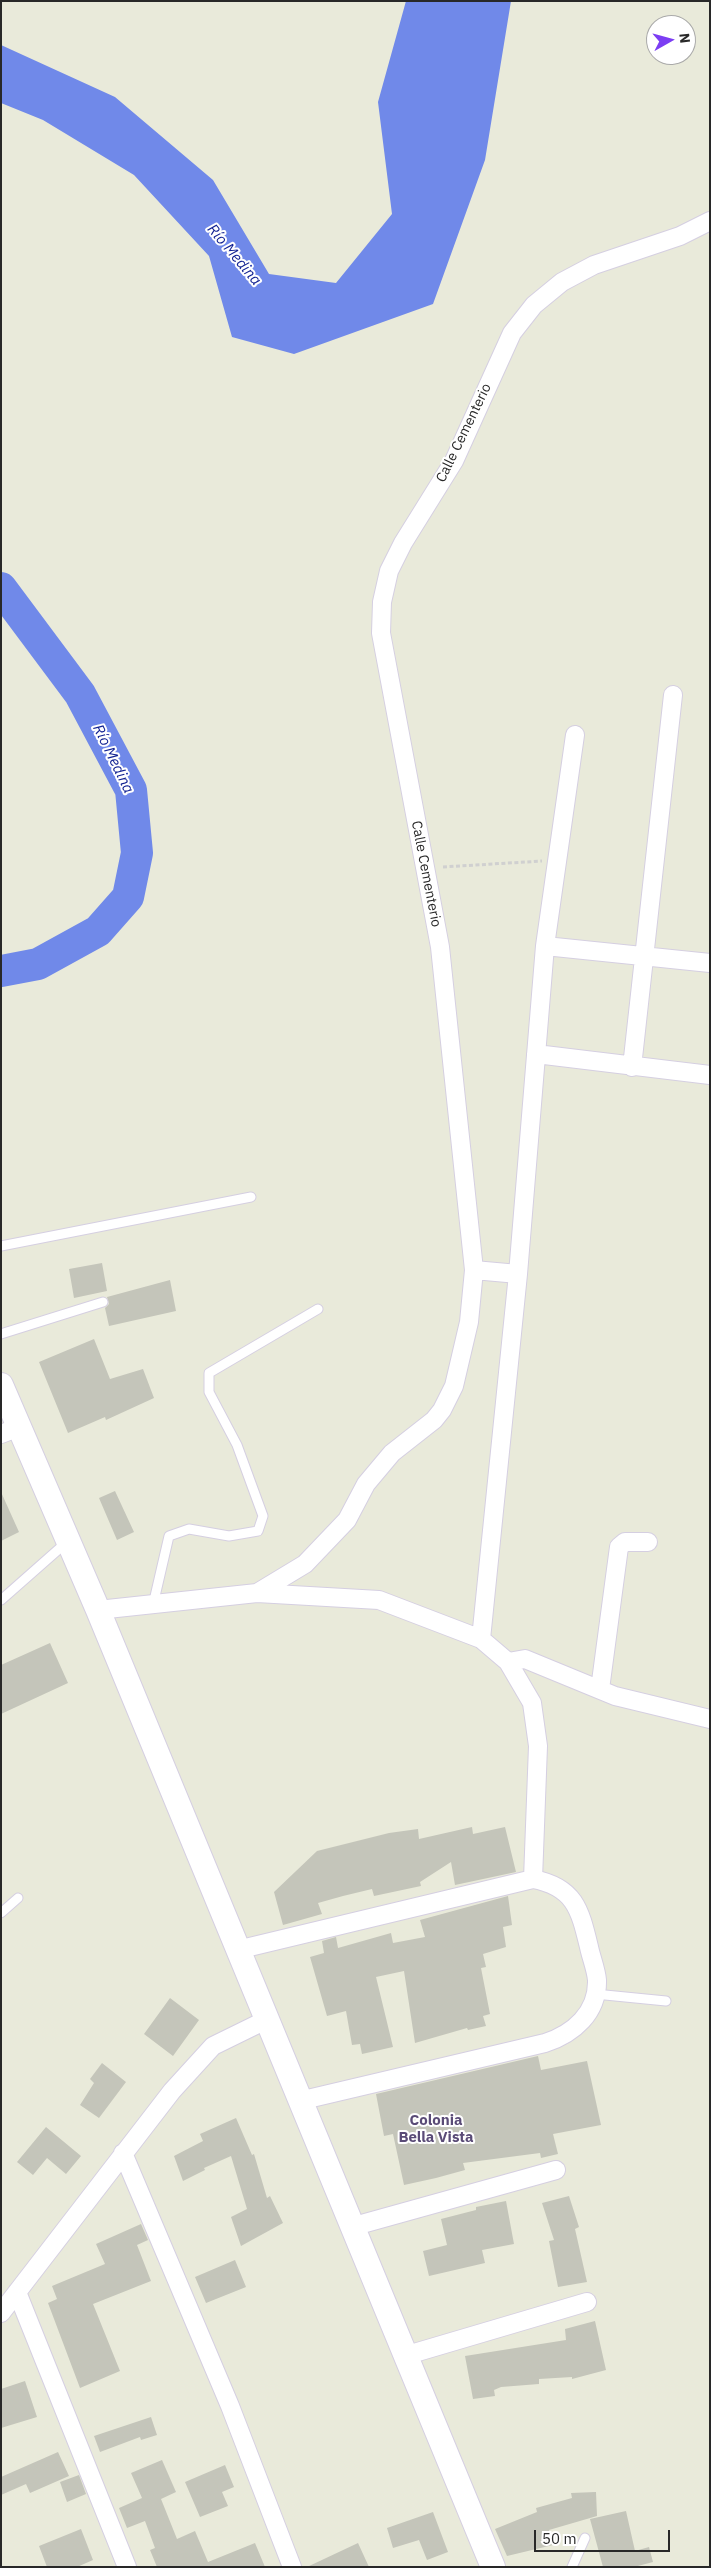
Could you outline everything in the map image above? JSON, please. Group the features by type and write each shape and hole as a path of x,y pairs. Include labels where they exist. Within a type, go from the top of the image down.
{"main road":[{"path":"1,1384 10,1430 68,1541 98,1610 404,2356 493,2567"}],"street":[{"name":"Calle Cementerio","path":"257,1593 305,1564 347,1520 366,1484 392,1453 434,1420 442,1410 454,1386 469,1322 474,1270 440,948 381,634 382,602 389,571 403,543 454,461 512,333 534,305 562,282 594,265 680,236 710,220"},
{"path":"632,1067 642,957 673,695"},
{"path":"480,1639 518,1274 545,946 575,736"},
{"path":"545,946 710,963"},
{"path":"536,1054 710,1075"},
{"path":"474,1270 518,1274"},
{"path":"600,1690 619,1546 625,1542 648,1542"},
{"path":"98,1610 257,1593 379,1600 480,1639 508,1662 532,1703 537,1738 533,1879"},
{"path":"508,1662 525,1659 615,1696 710,1720"},
{"path":"237,1950 533,1879 556,1886 566,1893 580,1912 597,1980 595,1994 582,2021 559,2038 299,2100"},
{"path":"1,2313 172,2091 213,2046 266,2020"},
{"path":"123,2153 230,2406 292,2567"},
{"path":"351,2227 556,2170"},
{"path":"18,2292 127,2567"},
{"path":"404,2356 586,2302"}],"lane":[{"path":"1,1246 251,1197"},
{"path":"1,1334 103,1302"},
{"path":"153,1605 169,1536 189,1529 229,1536 258,1531 263,1516 237,1445 209,1392 209,1373 318,1310"},
{"path":"1,1600 68,1541"},
{"path":"1,1913 18,1898"},
{"path":"595,1994 666,2001"},
{"path":"572,2567 585,2538"}],"path":[{"path":"425,868 557,860"}],"water":[{"path":"406,1 511,1 485,160 433,304 294,354 232,337 209,256 134,175 43,120 1,103 1,45 115,97 213,180 269,274 336,283 392,214 378,102"}],"building":[{"path":"102,1263 107,1291 74,1298 69,1269"},
{"path":"170,1280 176,1311 109,1326 105,1308 109,1304 107,1297"},
{"path":"94,1339 110,1379 143,1369 154,1398 106,1420 105,1417 68,1433 39,1362"},
{"path":"115,1491 134,1532 117,1540 99,1498"},
{"path":"1,1492 19,1532 1,1541"},
{"path":"50,1643 68,1683 1,1714 1,1665"},
{"path":"472,1827 473,1834 505,1827 516,1872 455,1885 451,1862 420,1882 421,1886 374,1896 372,1889 318,1903 322,1914 283,1925 274,1892 317,1851 389,1833 418,1829 419,1839"},
{"path":"508,1896 512,1925 503,1927 506,1947 483,1954 486,1967 481,1968 490,2014 483,2016 486,2026 468,2030 467,2028 415,2043 404,1971 376,1977 393,2047 362,2054 360,2044 352,2045 346,2011 327,2016 310,1957 324,1953 322,1941 336,1937 338,1948 391,1933 393,1943 425,1937 420,1920"},
{"path":"170,1998 199,2020 173,2056 144,2034"},
{"path":"538,2056 541,2070 587,2061 601,2125 553,2134 558,2154 541,2158 540,2153 463,2163 465,2170 404,2185 393,2134 384,2136 376,2094"},
{"path":"102,2063 126,2082 99,2118 80,2105 94,2083 90,2079"},
{"path":"236,2118 252,2155 254,2154 267,2198 270,2196 283,2223 241,2246 231,2217 247,2209 231,2156 204,2168 205,2170 183,2181 174,2156 203,2141 200,2134"},
{"path":"46,2127 81,2156 66,2174 47,2158 33,2175 17,2162"},
{"path":"569,2196 579,2227 575,2229 587,2282 558,2287 549,2241 554,2240 542,2203"},
{"path":"506,2201 514,2244 482,2250 485,2263 429,2276 423,2251 447,2245 441,2219 476,2210 476,2207"},
{"path":"141,2224 148,2240 137,2245 151,2281 93,2304 120,2371 80,2388 48,2303 57,2299 52,2286 105,2264 96,2244"},
{"path":"235,2260 246,2287 206,2303 195,2277"},
{"path":"595,2321 606,2370 572,2379 572,2377 539,2379 539,2384 501,2387 494,2390 495,2396 473,2399 465,2356 566,2340 565,2329"},
{"path":"25,2381 37,2417 1,2428 1,2389"},
{"path":"151,2417 157,2435 141,2440 140,2437 100,2452 94,2436"},
{"path":"58,2452 69,2476 30,2493 26,2484 1,2495 1,2477"},
{"path":"162,2460 176,2492 161,2499 177,2539 195,2531 208,2562 255,2543 265,2567 157,2567 150,2550 155,2548 145,2521 127,2528 119,2508 142,2498 131,2473"},
{"path":"225,2465 234,2487 222,2492 228,2506 200,2517 185,2482"},
{"path":"79,2475 86,2494 67,2502 60,2482"},
{"path":"596,2492 597,2516 549,2530 553,2545 507,2556 495,2529 537,2512 536,2508 572,2498 571,2493"},
{"path":"626,2511 635,2551 649,2547 653,2562 634,2567 603,2567 590,2519"},
{"path":"433,2512 448,2552 427,2560 419,2540 393,2548 387,2528"},
{"path":"81,2529 93,2560 77,2567 47,2567 39,2546"},
{"path":"358,2543 369,2567 307,2567"}],"waterway":[{"name":"Río Medina","path":"1,588 80,694 131,790 137,853 128,897 98,931 38,964 1,971"}],"district":[{"name":"Colonia Bella Vista","path":"436,2130"}]}
